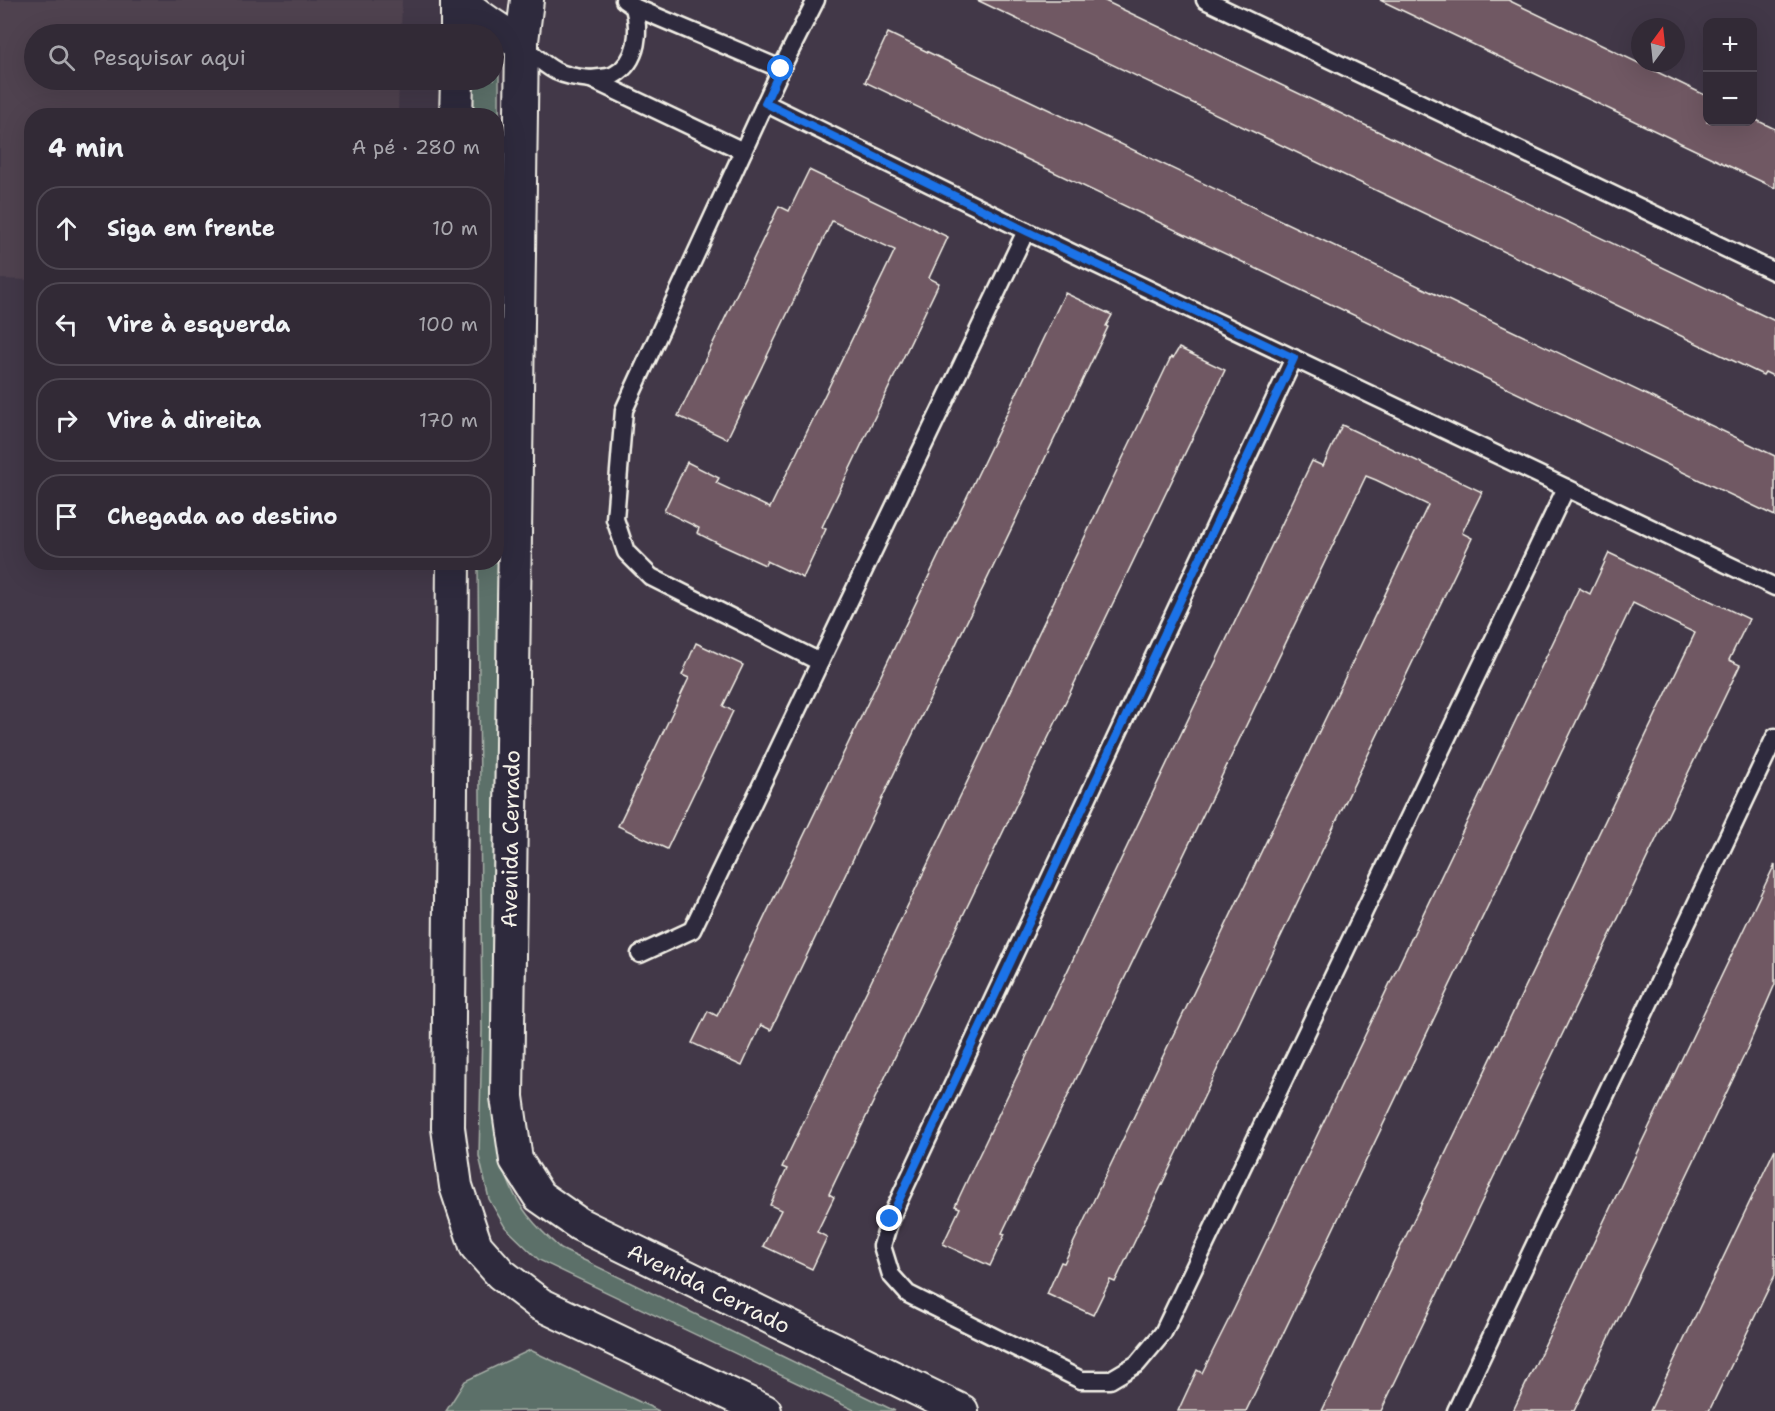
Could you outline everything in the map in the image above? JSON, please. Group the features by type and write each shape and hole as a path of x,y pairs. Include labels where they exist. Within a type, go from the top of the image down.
{"street":[{"path":"458,24 459,0"},
{"path":"459,0 472,12 492,24"},
{"name":"Avenida Cerrado","path":"527,0 522,45 507,1097 516,1161 539,1196 579,1224 962,1411"},
{"path":"504,32 522,45"},
{"path":"456,108 457,90"},
{"path":"453,570 448,1128 456,1185 476,1246 501,1274 540,1304 765,1411"}],"lane":[{"path":"816,0 765,103 624,410 615,519 626,552 651,577 820,662"},
{"path":"1205,0 1775,272"},
{"path":"522,45 552,70 568,77 591,79 613,75 633,54 638,29 629,3"},
{"path":"629,3 781,69"},
{"path":"591,79 743,151"},
{"path":"765,103 1026,231 1775,587"},
{"path":"640,954 692,930 1026,231"},
{"path":"1294,358 890,1219 882,1246 891,1275 908,1294 1081,1380 1110,1380 1137,1364 1163,1333 1566,488"},
{"path":"1456,1411 1775,737"}],"shaded area":[{"path":"0,0 402,0 401,24 24,24 24,90 399,90 398,108 24,108 24,280 0,279"}],"green space":[{"path":"473,90 499,90 499,108 474,108"},
{"path":"478,570 499,570 500,1123 506,1174 515,1196 528,1215 561,1249 895,1411 856,1411 539,1260 505,1227 489,1199 479,1156 482,1030"},
{"path":"530,1350 659,1411 446,1411 465,1381"}],"building":[{"path":"977,0 1103,0 1775,321 1775,377 1765,372 1763,375"},
{"path":"1380,0 1508,0 1631,59 1631,72 1657,72 1703,94 1703,126 1757,126 1757,120 1775,129 1775,188"},
{"path":"888,33 1775,456 1775,516 865,82"},
{"path":"809,170 948,237 929,278 939,283 822,527 826,529 803,578 767,561 765,565 721,545 697,533 699,528 664,511 687,462 719,478 716,483 770,508 895,250 832,221 727,439 678,416 779,206 789,211"},
{"path":"1065,293 1112,315 1106,326 1108,327 771,1030 761,1025 742,1066 692,1043 708,1011 717,1016"},
{"path":"1179,348 1225,370 829,1194 834,1197 817,1232 827,1237 812,1269 763,1246 781,1210 770,1205 787,1169 782,1167 1171,357 1173,358"},
{"path":"1342,425 1482,492 1462,533 1472,538 1115,1282 1110,1280 1093,1315 1047,1294 1061,1262 1064,1263 1428,505 1376,480 1366,476 1002,1233 1005,1234 990,1266 943,1244 960,1208 955,1206 970,1174 1312,461 1323,466"},
{"path":"1609,553 1749,619 1729,660 1740,665 1381,1411 1322,1411 1695,633 1633,603 1246,1411 1178,1411 1197,1370 1202,1373 1234,1309 1579,588 1590,594"},
{"path":"696,643 743,665 723,706 733,711 667,849 618,826 689,678 682,675"},
{"path":"1775,864 1775,984 1744,1056 1574,1411 1513,1411"},
{"path":"1775,1149 1775,1275 1709,1411 1650,1411"}],"route":[{"path":"781,69 765,103 1026,231 1294,358 890,1219"}]}
